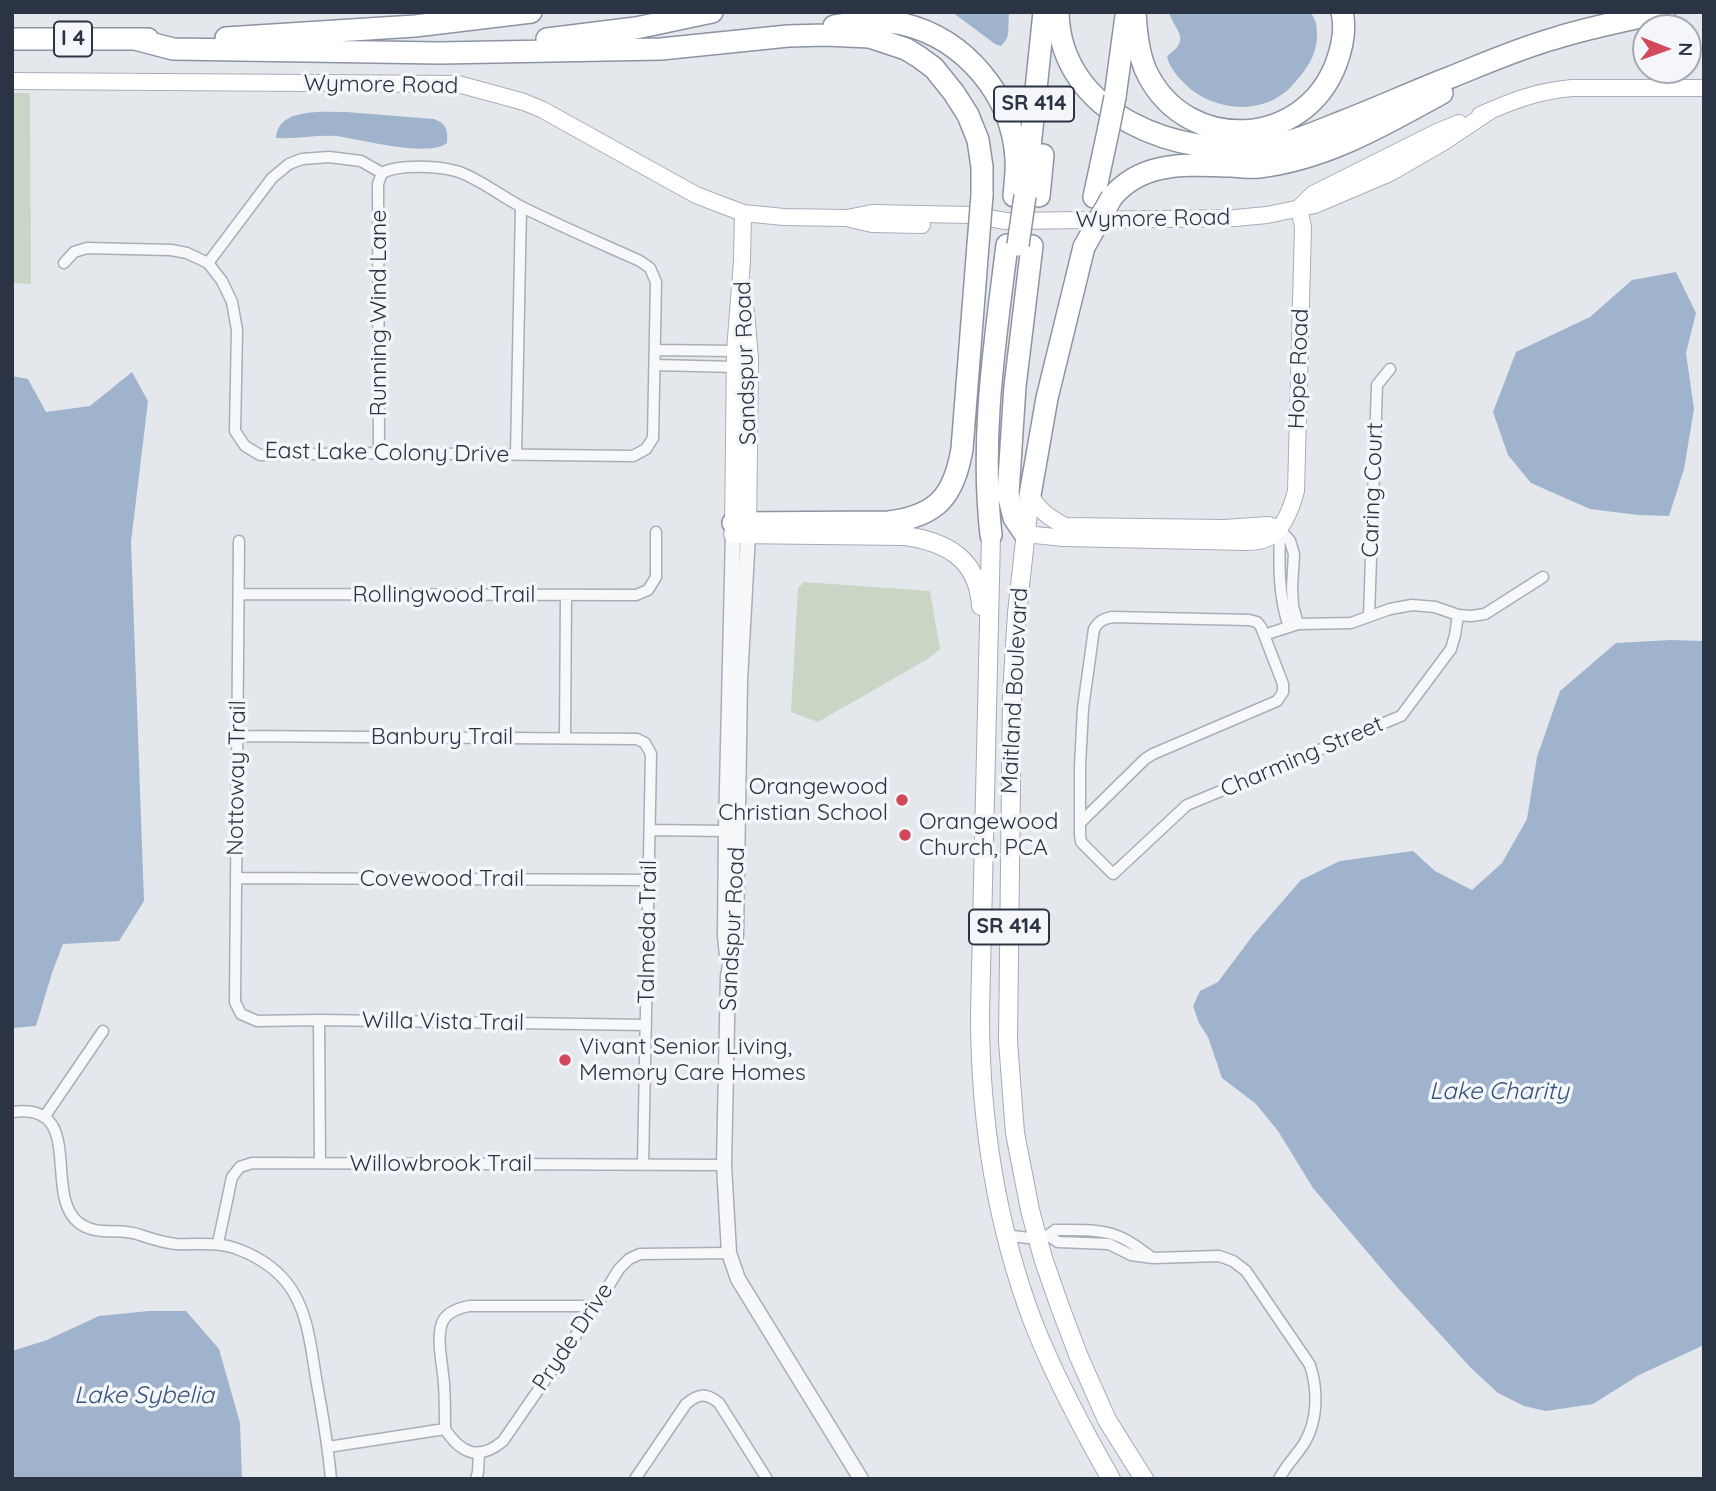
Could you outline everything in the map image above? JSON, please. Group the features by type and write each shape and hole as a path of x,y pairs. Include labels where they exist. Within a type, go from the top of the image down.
{"highway":[{"name":"I 4","path":"12,39 224,38 342,32 531,12"},
{"path":"440,53 636,28 712,12"},
{"name":"Maitland Boulevard","path":"990,534 1001,352 1026,196 1044,12"},
{"path":"1058,12 1067,56 1078,78 1106,108 1154,134 1202,145 1234,148 1269,146 1308,136 1554,38 1664,12"},
{"name":"Maitland Boulevard","path":"1030,495 1047,398 1084,247 1103,197 1109,127 1126,12"},
{"path":"1135,12 1137,40 1147,74 1167,102 1196,122 1230,132 1260,130 1279,124 1312,103 1331,79 1342,50 1342,12"},
{"path":"788,37 864,21 902,24 943,40 975,65 1000,100 1013,136 1026,196"},
{"path":"1103,197 1156,168 1195,165 1256,167 1296,160 1330,150 1520,57 1593,28"},
{"path":"135,39 194,50 440,53 661,49 826,35 870,37 906,49 934,68 960,101 973,127 982,167 962,449 953,486 922,515 906,520 741,529"},
{"path":"1019,245 1015,386 1008,494 1014,518 1024,534"}],"main road":[{"name":"Wymore Road","path":"12,82 458,84 543,110 696,195 743,213 847,218 882,213 973,216 1006,221 1235,218 1267,215 1299,208 1313,194 1437,132 1512,101 1551,90 1572,88 1704,88"},
{"name":"Hope Road","path":"1280,529 1296,491 1303,227 1299,208"},
{"name":"Sandspur Road","path":"741,529 743,213"},
{"path":"1030,495 1039,509 1065,526 1224,528 1268,525 1280,529"},
{"name":"Maitland Boulevard","path":"1030,495 1024,534 1012,695 1008,1041 1015,1133 1024,1187 1043,1237 1065,1320 1107,1420 1144,1479"},
{"path":"741,529 905,536 925,539 957,554 969,567 978,585 981,599 987,711"},
{"path":"1024,534 1064,538 1256,542 1269,538 1280,529"},
{"name":"Maitland Boulevard","path":"990,534 980,1045 989,1146 1008,1244 1034,1325 1065,1394 1111,1479"}],"street":[{"path":"64,263 74,252 86,248 171,250 187,253 208,263 272,178 289,164 302,159 329,157 362,161 382,173 402,167 458,172 521,207 516,454"},
{"name":"Running Wind Lane","path":"379,453 378,184 382,173"},
{"name":"East Lake Colony Drive","path":"208,263 222,281 232,302 237,330 235,431 245,446 260,456 379,453 633,456 646,449 653,438 656,282 650,268 521,207"},
{"path":"655,350 703,351 740,359"},
{"path":"703,351 703,366"},
{"path":"655,365 703,366 740,359"},
{"name":"Caring Court","path":"1369,617 1377,385 1390,369"},
{"name":"Sandspur Road","path":"741,529 730,679 736,934 729,976 724,1165 729,1253 738,1279 861,1479"},
{"name":"Sandspur Road","path":"732,831 740,669 741,529"},
{"path":"1280,529 1280,593 1283,611 1294,625"},
{"name":"Rollingwood Trail","path":"239,594 636,595 648,590 656,577 656,532"},
{"name":"Nottoway Trail","path":"239,541 235,1002 241,1014"},
{"path":"1264,635 1294,625 1350,623 1390,609 1412,605 1435,607 1458,615 1485,614 1543,577"},
{"path":"565,737 566,595"},
{"name":"Charming Street","path":"1080,823 1082,842 1113,874 1187,805 1401,716 1451,649 1458,615"},
{"path":"1112,617 1256,622 1261,627 1283,684 1283,692 1277,701 1144,759 1080,823 1083,708 1094,629 1098,622 1112,617"},
{"name":"Banbury Trail","path":"237,737 565,737 637,739 645,743"},
{"name":"Talmeda Trail","path":"643,1165 651,754 645,743"},
{"path":"650,830 732,831"},
{"name":"Covewood Trail","path":"236,877 649,880"},
{"name":"Willa Vista Trail","path":"241,1014 257,1021 646,1025"},
{"path":"319,1020 320,1163"},
{"path":"45,1116 103,1031"},
{"path":"12,1112 35,1112 45,1116 52,1124 57,1137 70,1213 89,1229 102,1233 125,1231 175,1244 218,1243 270,1265 288,1284 299,1304 308,1332 331,1479"},
{"name":"Willowbrook Trail","path":"218,1243 232,1177 240,1167 252,1163 724,1165"},
{"path":"1008,1244 1043,1237 1055,1230 1089,1230 1113,1234 1153,1258 1219,1256 1233,1261 1245,1271 1310,1366 1315,1382 1313,1421 1305,1441 1279,1479"},
{"path":"1008,1244 1043,1237"},
{"name":"Pryde Drive","path":"479,1453 492,1451 503,1441 619,1269 629,1259 639,1254 729,1253"},
{"path":"475,1479 479,1453 465,1450 453,1442 445,1429 440,1334 442,1321 456,1309 469,1306 596,1306"},
{"path":"635,1479 686,1404 694,1397 704,1395 719,1403 767,1479"},
{"path":"328,1447 445,1429"}],"green space":[{"path":"12,93 30,93 31,284 12,283"},
{"path":"804,582 930,591 940,649 926,660 818,722 791,712 798,588"}],"water":[{"path":"952,12 1009,12 1006,40 1001,46 995,44"},
{"path":"1169,12 1310,12 1317,27 1315,50 1300,76 1287,90 1272,100 1246,107 1219,104 1194,92 1171,68 1167,56 1179,44 1180,34"},
{"path":"315,112 434,119 446,128 447,143 425,149 336,136 276,138 279,128 293,116"},
{"path":"1676,272 1696,313 1686,353 1694,409 1684,469 1669,516 1590,509 1531,483 1508,455 1493,412 1516,352 1590,317 1632,280"},
{"path":"132,372 148,401 131,542 144,901 119,941 63,944 36,1026 12,1028 12,376 28,379 46,412 90,406"},
{"name":"Lake Charity","path":"1704,641 1704,1345 1639,1375 1593,1404 1546,1411 1524,1406 1498,1393 1471,1368 1396,1286 1313,1188 1278,1131 1256,1104 1222,1078 1208,1037 1193,1006 1200,991 1218,982 1254,934 1301,880 1340,861 1413,851 1435,871 1472,890 1502,863 1527,819 1537,757 1560,691 1616,643"},
{"name":"Lake Sybelia","path":"149,1311 186,1311 219,1349 240,1423 242,1479 12,1479 12,1351 47,1340 99,1316"}],"place":[{"name":"Orangewood Christian School","path":"902,800"},
{"name":"Orangewood Church, PCA","path":"905,835"},
{"name":"Vivant Senior Living, Memory Care Homes","path":"565,1060"}]}
